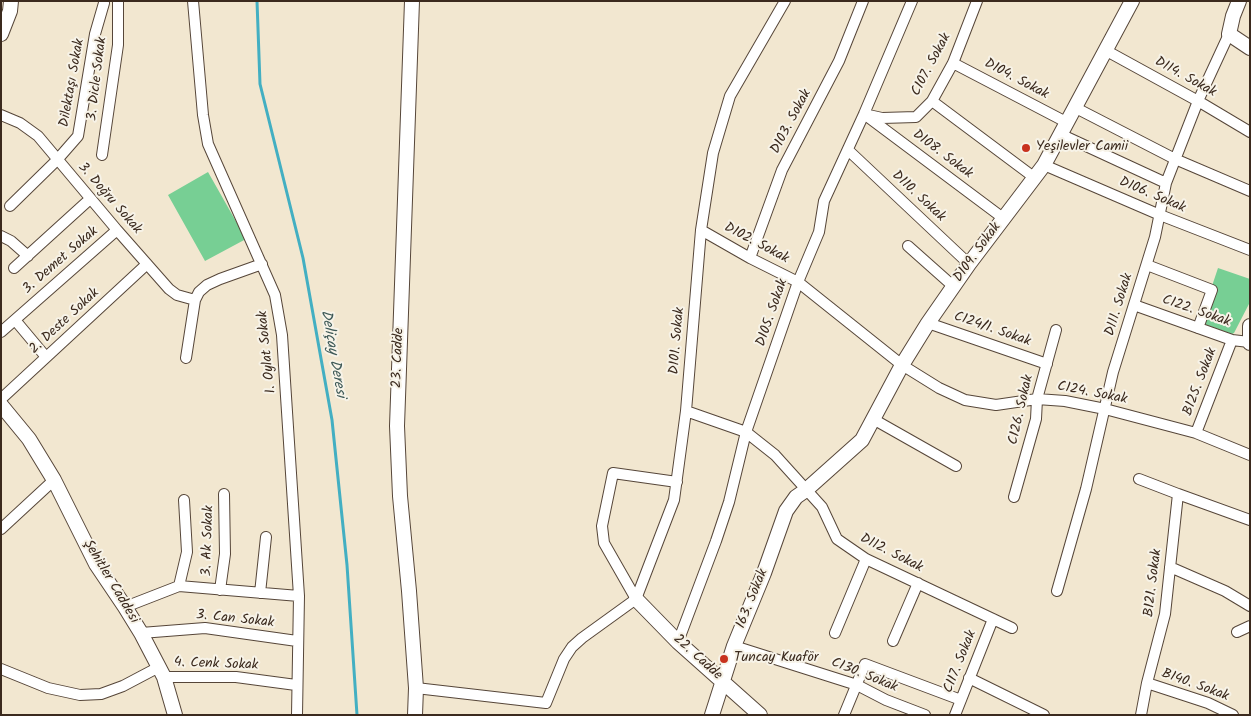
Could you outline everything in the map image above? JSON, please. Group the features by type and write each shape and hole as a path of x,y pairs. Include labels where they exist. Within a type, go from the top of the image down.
{"street":[{"path":"1,34 10,11 11,1"},
{"name":"1. Oylat Sokak","path":"193,1 203,115 208,144 275,295 282,334 298,596 297,715"},
{"name":"23. Cadde","path":"412,1 397,426 400,496 410,591 416,688 415,715"},
{"name":"D101. Sokak","path":"636,599 674,500 686,411 701,230 713,153 730,96 785,1"},
{"name":"D103. Sokak","path":"750,258 782,170 839,61 863,1"},
{"name":"D105. Sokak","path":"678,642 729,502 746,432 798,282 819,232 824,201 864,114 912,1"},
{"name":"C107. Sokak","path":"864,114 882,118 916,117 932,101 952,62 977,1"},
{"name":"D109. Sokak","path":"806,490 862,440 902,365 928,323 969,264 1044,165 1132,1"},
{"path":"1239,1 1229,34 1250,48"},
{"name":"3. Dicle Sokak","path":"100,2 118,3 118,45 102,155"},
{"name":"Dilektaşı Sokak","path":"10,206 57,160 78,136 100,2"},
{"name":"D111. Sokak","path":"1057,591 1086,489 1113,372 1155,237 1166,183 1198,101 1229,34"},
{"name":"D114. Sokak","path":"1105,50 1250,132"},
{"name":"D104. Sokak","path":"952,62 1063,128 1166,183"},
{"path":"932,101 1035,178"},
{"path":"1074,107 1175,159 1250,191"},
{"name":"D108. Sokak","path":"864,114 1003,218"},
{"name":"3. Doğru Sokak","path":"1,115 20,123 38,136 168,289 177,295 195,300"},
{"name":"D110. Sokak","path":"848,150 969,264"},
{"name":"D106. Sokak","path":"1044,165 1160,215 1250,250"},
{"path":"14,268 90,199"},
{"name":"3. Demet Sokak","path":"1,332 116,230"},
{"name":"D102. Sokak","path":"701,230 750,258 798,282 902,365"},
{"path":"1,236 11,241 28,256"},
{"path":"908,246 953,286"},
{"name":"2. Deste Sokak","path":"1,399 147,264"},
{"path":"186,358 195,300 199,292 207,285 262,264"},
{"path":"1146,264 1212,290 1198,328"},
{"name":"C122. Sokak","path":"1134,305 1232,340 1249,342"},
{"path":"15,320 46,357"},
{"name":"C124/1. Sokak","path":"928,323 1047,364"},
{"path":"1249,342 1250,326"},
{"name":"C126. Sokak","path":"1014,496 1036,419 1037,399 1056,330"},
{"name":"B125. Sokak","path":"1196,433 1232,340"},
{"name":"C124. Sokak","path":"902,365 939,388 965,400 996,405 1037,399 1065,401 1105,408 1196,433 1250,456"},
{"name":"Şehitler Caddesi","path":"1,405 29,438 54,480 96,564 126,607 141,633 161,672 175,715"},
{"name":"D112. Sokak","path":"686,411 746,432 775,454 822,507 837,539 866,559 1012,628"},
{"path":"873,419 956,466"},
{"path":"416,688 546,703 564,659 572,648 582,638 636,599 604,543 602,526 613,473 677,482"},
{"path":"1138,479 1250,520"},
{"path":"1,529 54,480"},
{"name":"163. Sokak","path":"712,715 734,646 764,573 786,511 796,497 806,490"},
{"name":"3. Ak Sokak","path":"220,590 225,554 224,494"},
{"name":"B121. Sokak","path":"1141,715 1147,683 1165,614 1178,494"},
{"path":"179,586 186,552 184,500"},
{"path":"260,592 266,537"},
{"path":"835,633 866,559"},
{"path":"1170,567 1225,591 1250,606"},
{"path":"893,641 918,583"},
{"path":"126,607 179,586 298,596"},
{"name":"22. Cadde","path":"636,599 678,642 760,715"},
{"name":"C117. Sokak","path":"955,715 993,619"},
{"path":"1237,632 1250,626"},
{"name":"3. Can Sokak","path":"141,633 205,628 297,641"},
{"name":"C130. Sokak","path":"734,646 857,685 886,700 925,715"},
{"path":"844,715 865,664 961,700"},
{"path":"1,669 48,688 80,695 101,694 161,672"},
{"name":"4. Cenk Sokak","path":"161,672 236,677 296,686"},
{"path":"970,678 1044,715"},
{"name":"B140. Sokak","path":"1147,683 1208,702 1233,715"}],"green space":[{"path":"208,172 246,239 205,261 168,195"},
{"path":"1218,268 1250,279 1250,302 1232,334 1204,324 1218,288 1212,286"}],"waterway":[{"name":"Deliçay Deresi","path":"257,1 260,84 303,258 332,420 347,565 357,715"}],"place":[{"name":"Yeşilevler Camii","path":"1026,148"},
{"name":"Tuncay Kuaför","path":"724,659"}]}
